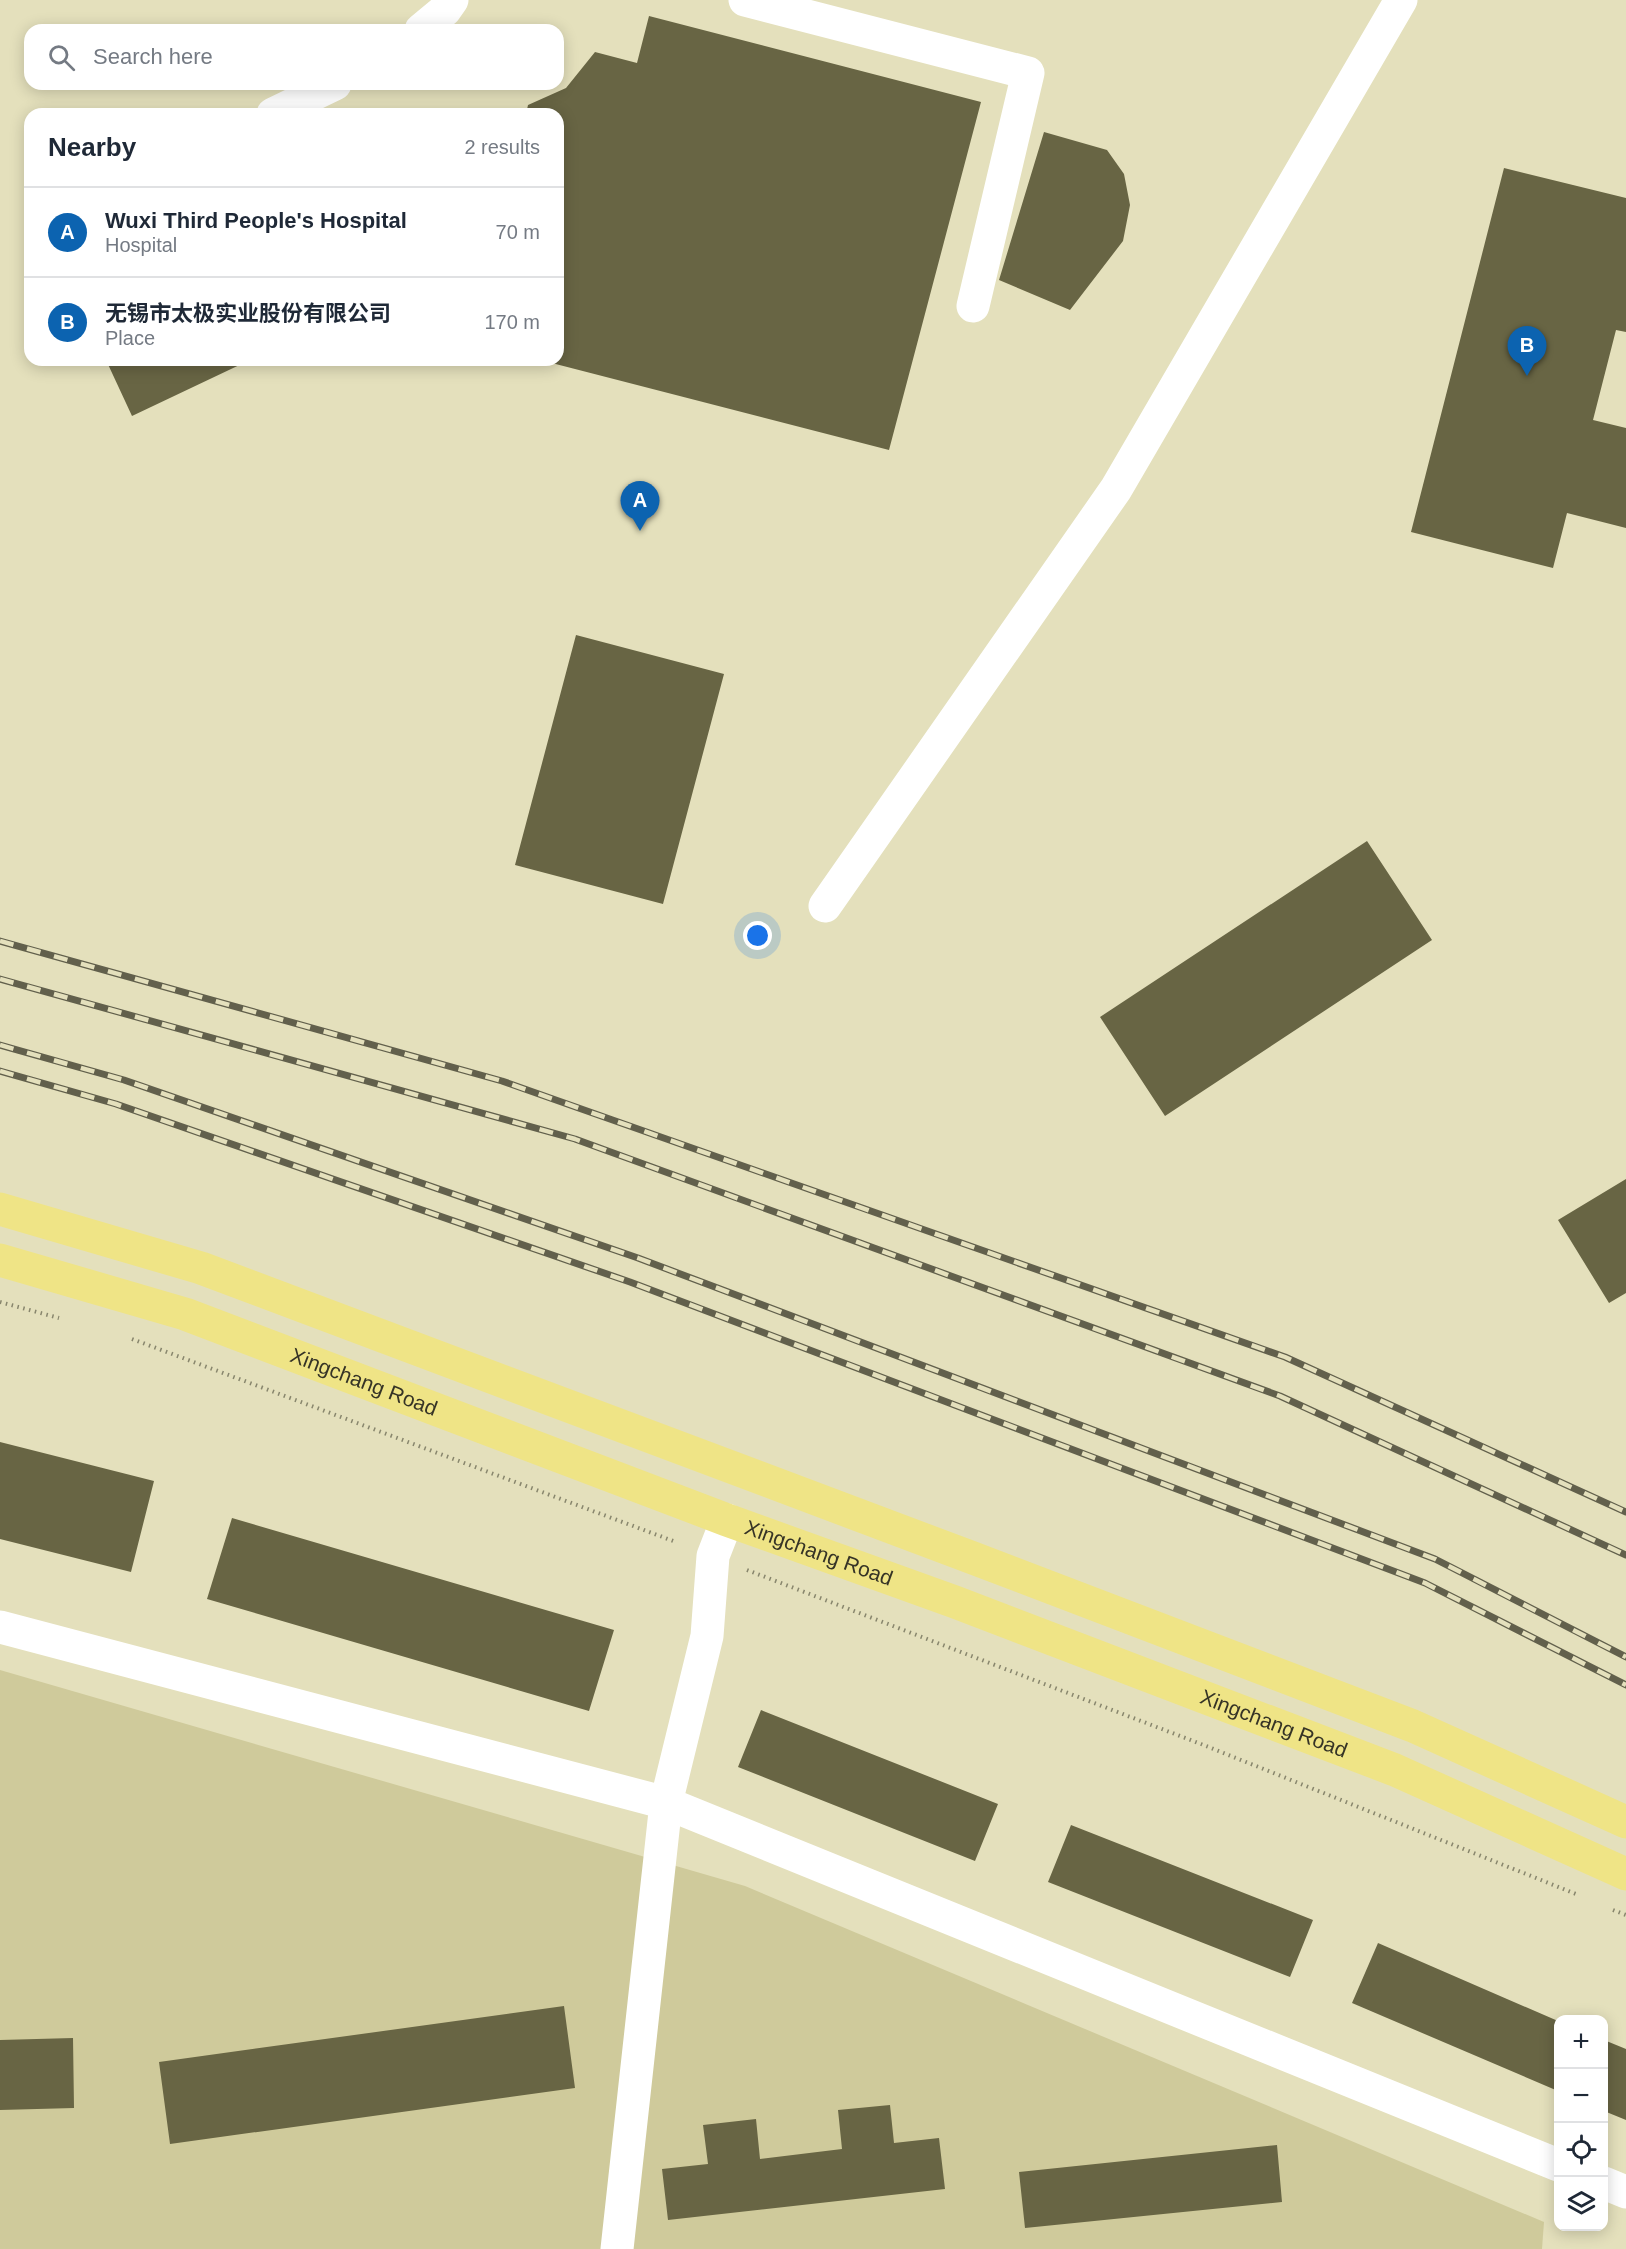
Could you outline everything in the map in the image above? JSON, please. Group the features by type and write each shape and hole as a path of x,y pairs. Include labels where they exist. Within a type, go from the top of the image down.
{"main road":[{"path":"0,1209 201,1268 973,1558 1413,1726 1626,1822"},
{"name":"Xingchang Road","path":"0,1260 185,1314 726,1520 966,1606 1395,1770 1626,1874"}],"street":[{"path":"428,24 445,10 452,0"},
{"path":"745,0 807,7 1028,73 973,306"},
{"path":"825,906 1116,489 1401,0"},
{"path":"285,108 323,90"},
{"path":"617,2249 666,1803 707,1636 713,1556 726,1520"},
{"path":"0,1627 666,1803 1554,2163"},
{"path":"1608,2185 1626,2192"}],"path":[{"path":"0,1302 69,1320"},
{"path":"125,1336 713,1556 1190,1739 1584,1898"},
{"path":"1605,1906 1626,1915"}],"shaded area":[{"path":"0,1670 745,1886 1544,2222 1542,2249 0,2249"}],"building":[{"path":"649,16 981,102 889,450 563,366 564,108 527,108 528,105 564,90 595,52 637,63"},
{"path":"1044,132 1107,150 1124,174 1130,205 1123,241 1070,310 999,280"},
{"path":"1504,168 1626,198 1626,332 1616,330 1593,420 1626,428 1626,528 1567,513 1553,568 1411,532"},
{"path":"109,366 237,366 132,416"},
{"path":"576,635 724,674 663,904 515,865"},
{"path":"1367,841 1432,940 1165,1116 1100,1017"},
{"path":"1626,1179 1626,1293 1609,1303 1558,1220"},
{"path":"0,1442 154,1481 131,1572 0,1539"},
{"path":"232,1518 614,1630 589,1711 207,1599"},
{"path":"761,1710 998,1804 975,1861 738,1767"},
{"path":"1071,1825 1313,1920 1290,1977 1048,1882"},
{"path":"1378,1943 1554,2019 1554,2089 1352,2003"},
{"path":"564,2006 575,2088 170,2144 159,2062"},
{"path":"73,2038 74,2108 0,2110 0,2040"},
{"path":"1608,2042 1626,2049 1626,2120 1608,2113"},
{"path":"890,2105 894,2143 939,2138 945,2189 668,2220 662,2169 708,2164 703,2125 756,2119 760,2159 842,2149 838,2110"},
{"path":"1277,2145 1282,2202 1025,2228 1019,2172"}],"railway":[{"path":"0,941 502,1081 1285,1357 1626,1512"},
{"path":"0,979 575,1139 1280,1396 1626,1555"},
{"path":"0,1045 124,1080 638,1258 1435,1559 1626,1657"},
{"path":"0,1071 116,1104 630,1282 1425,1583 1626,1685"}],"place":[{"name":"无锡市太极实业股份有限公司","path":"1527,376"},
{"name":"Wuxi Third People's Hospital","path":"640,531"}]}
